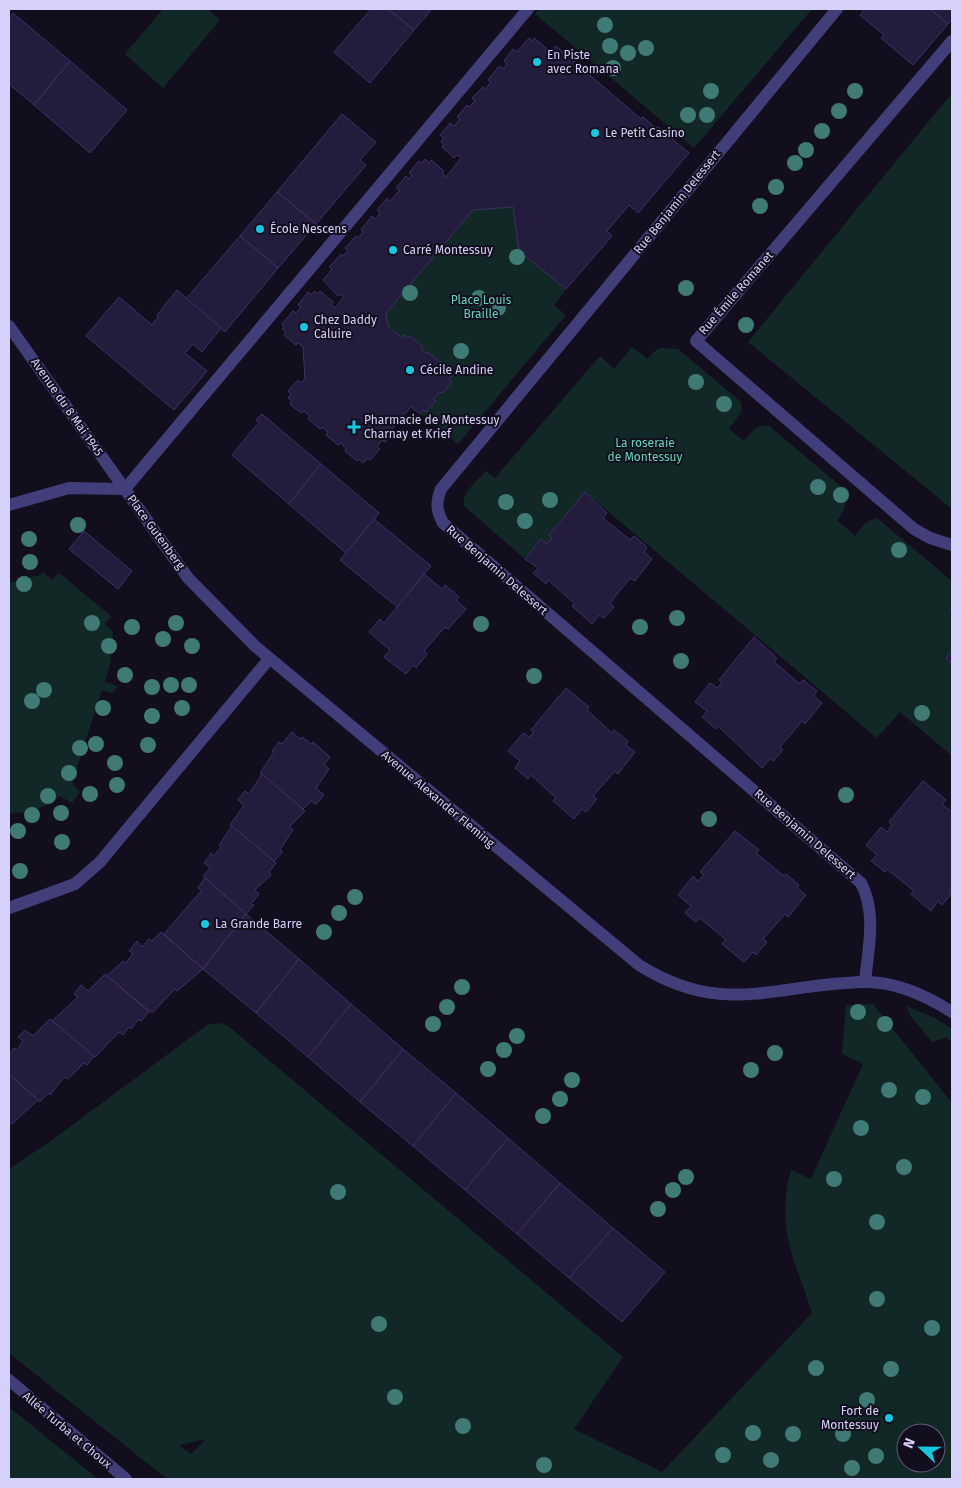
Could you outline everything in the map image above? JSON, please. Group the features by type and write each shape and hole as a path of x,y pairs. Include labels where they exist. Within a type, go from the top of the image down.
{"street":[{"path":"125,489 528,9"},
{"name":"Rue Benjamin Delessert","path":"837,9 441,489 436,500 437,513 443,523 862,883 868,896 870,915 865,982"},
{"name":"Rue Émile Romanet","path":"952,41 696,341 914,529 930,538 952,545"},
{"name":"Avenue du 8 Mai 1945","path":"9,326 125,489"},
{"name":"Place Gutenberg","path":"9,505 69,488 125,489 188,578 269,659"},
{"path":"9,908 75,884 100,862 269,659"},
{"name":"Avenue Alexander Fleming","path":"269,659 631,958 658,977 680,987 729,995 758,995 865,982 914,992 952,1012"},
{"name":"Allée Turba et Choux","path":"9,1380 126,1479"}],"green space":[{"path":"163,9 207,9 220,20 163,88 125,54"},
{"path":"539,9 812,9 694,148 535,14"},
{"path":"952,93 952,509 748,342"},
{"name":"Place Louis Braille","path":"513,207 519,251 566,289 554,305 566,315 458,444 420,414 423,410 427,412 436,401 433,399 439,392 442,393 452,382 449,379 452,376 448,372 449,370 429,352 427,354 421,349 422,346 410,336 402,338 388,326 386,313 473,210"},
{"name":"La roseraie de Montessuy","path":"632,347 647,359 656,350 662,348 678,349 741,402 742,411 729,429 744,441 757,427 769,426 844,489 845,506 837,520 855,536 866,522 877,518 952,581 952,612 949,616 952,619 952,651 946,658 952,664 952,756 900,712 877,738 585,492 549,535 552,538 547,544 541,539 525,559 464,506 465,496 475,483 486,471 495,478 600,356 614,369"},
{"path":"43,572 52,580 59,573 111,616 105,624 113,632 110,664 105,682 118,686 112,693 102,690 72,783 80,792 72,803 60,796 36,809 9,814 9,583 40,575"},
{"path":"873,1004 952,1103 952,1479 167,1479 9,1353 9,1169 51,1141 207,1025 220,1023 228,1026 623,1357 574,1429 662,1472 812,1313 789,1243 785,1210 787,1191 791,1170 811,1179 863,1064 842,1054 846,1005","holes":["206,1439 191,1454 180,1445"]},
{"path":"906,1006 935,1018 952,1029 952,1042 947,1037 932,1042 910,1015"},
{"path":"9,1407 98,1479 9,1479"}],"building":[{"path":"371,9 388,9 414,30 370,83 334,52"},
{"path":"388,9 432,9 414,30"},
{"path":"865,9 930,9 948,24 913,65 881,38 884,35 860,15"},
{"path":"930,9 952,9 952,19 948,24"},
{"path":"13,13 70,61 34,105 9,84 9,19"},
{"name":"Carré Montessuy","path":"529,38 532,41 534,38 547,49 545,52 549,55 556,46 641,119 643,117 656,128 658,127 689,153 638,213 629,205 607,231 612,236 566,289 519,251 513,207 473,210 386,313 388,326 402,338 404,335 408,338 410,336 423,347 421,349 427,354 428,352 450,371 448,372 452,376 449,379 452,382 442,393 439,392 433,399 436,401 426,412 423,410 420,414 411,407 392,429 395,431 385,442 382,440 377,447 380,449 370,460 368,458 363,463 359,459 357,461 345,451 346,449 341,443 338,445 326,435 328,433 323,427 320,429 308,419 310,416 304,411 301,413 290,404 292,401 288,398 291,394 288,391 298,380 301,383 305,379 303,347 298,343 296,345 284,335 286,332 282,329 284,326 282,324 293,311 296,313 301,307 298,305 308,292 311,295 314,291 318,294 320,291 333,302 331,305 335,308 344,297 340,294 338,296 323,280 332,269 329,267 341,254 343,256 348,251 345,248 356,236 358,238 363,232 361,230 372,216 375,219 380,213 377,210 387,198 390,201 400,190 396,188 406,176 409,179 412,175 409,173 419,161 422,163 425,159 429,163 431,160 444,171 442,173 446,177 461,158 457,155 454,158 442,147 444,145 441,142 444,138 440,135 450,123 454,126 460,119 457,117 467,105 469,107 475,101 472,98 491,82 488,80 499,66 503,69 507,64 504,61 513,49 517,52"},
{"path":"70,61 127,110 90,153 34,105"},
{"path":"342,114 376,142 360,160 366,165 316,224 277,192"},
{"path":"277,192 316,224 278,268 240,236"},
{"path":"240,236 278,268 225,332 186,299"},
{"path":"177,290 221,328 202,352 193,344 185,353 207,371 174,410 86,336 119,297 152,325 158,317 157,315"},
{"path":"262,414 321,464 289,504 232,455 259,422 256,420"},
{"path":"321,464 379,513 346,553 289,504"},
{"path":"585,492 607,513 603,518 630,540 634,536 647,547 644,552 652,559 635,581 630,578 610,603 614,607 604,618 599,615 592,624 572,606 575,604 548,580 546,584 533,573 538,568 525,559 541,539 547,544 552,538 549,535"},
{"path":"374,519 431,566 397,607 340,560"},
{"path":"84,531 132,571 118,589 69,549"},
{"path":"424,574 442,589 445,585 459,597 456,600 466,609 448,629 445,627 424,651 427,654 416,668 413,665 406,674 384,657 390,650 369,632 380,619 384,623"},
{"path":"754,637 777,658 774,662 800,684 803,680 817,691 814,696 822,703 805,724 802,721 780,747 783,750 773,761 770,759 762,768 718,726 716,729 702,717 707,711 695,702 710,683 717,688 722,683 719,680"},
{"path":"952,651 952,664 946,658"},
{"path":"566,688 589,707 587,710 612,733 614,730 628,741 626,745 635,752 618,774 615,771 593,796 597,799 586,812 582,809 574,819 553,801 556,798 531,775 528,779 515,768 520,761 508,751 523,733 529,737 534,732 531,730"},
{"path":"292,732 300,739 302,737 311,744 313,742 330,757 324,765 329,769 316,788 324,795 316,804 311,801 303,809 260,773 279,742 282,744"},
{"path":"262,774 305,811 289,827 293,830 280,850 283,852 274,861 230,825 244,805 238,800 245,791 249,794"},
{"path":"923,781 946,800 942,804 952,812 952,886 949,890 952,893 942,905 938,901 931,911 911,894 914,891 887,869 885,872 871,861 877,855 866,845 881,827 887,832 892,825 889,822"},
{"path":"232,826 276,863 269,872 271,875 255,890 259,894 251,904 254,905 246,914 203,876 210,868 204,863 211,853 214,856 221,847 219,845"},
{"path":"735,831 759,850 756,853 784,876 786,874 799,885 797,888 806,895 788,917 785,914 763,939 767,942 756,955 753,952 744,962 722,944 726,940 700,918 696,922 685,913 691,906 678,895 693,876 698,881 704,875 700,872"},
{"name":"La Grande Barre","path":"205,878 246,914 203,969 164,934 201,891 198,888"},
{"path":"246,914 299,959 256,1013 203,969"},
{"path":"161,932 203,969 177,991 175,989 152,1013 107,976 123,961 126,963 133,953 129,951 137,941 142,947 149,939 152,941"},
{"path":"299,959 351,1004 308,1057 256,1013"},
{"path":"105,974 149,1012 141,1021 139,1019 131,1029 129,1027 123,1035 119,1032 95,1057 52,1021 78,997 74,994 81,985 88,991"},
{"path":"351,1004 403,1049 360,1102 308,1057"},
{"path":"50,1019 94,1056 87,1065 84,1063 68,1079 64,1077 50,1095 48,1093 40,1102 9,1074 9,1055 14,1048 17,1050 23,1041 18,1037 25,1030 33,1036"},
{"path":"403,1049 456,1093 413,1146 360,1102"},
{"path":"9,1074 38,1100 12,1124 9,1121"},
{"path":"456,1093 508,1138 465,1190 413,1146"},
{"path":"508,1138 560,1183 517,1234 465,1190"},
{"path":"560,1183 613,1228 569,1278 517,1234"},
{"path":"613,1228 665,1272 622,1322 569,1278"}],"place":[{"name":"En Piste avec Romana","path":"537,62"},
{"name":"Le Petit Casino","path":"595,133"},
{"name":"École Nescens","path":"260,229"},
{"name":"Carré Montessuy","path":"393,250"},
{"name":"Chez Daddy Caluire","path":"304,327"},
{"name":"Cécile Andine","path":"410,370"},
{"name":"Pharmacie de Montessuy Charnay et Krief","path":"354,427"},
{"name":"La Grande Barre","path":"205,924"},
{"name":"Fort de Montessuy","path":"889,1418"}]}
